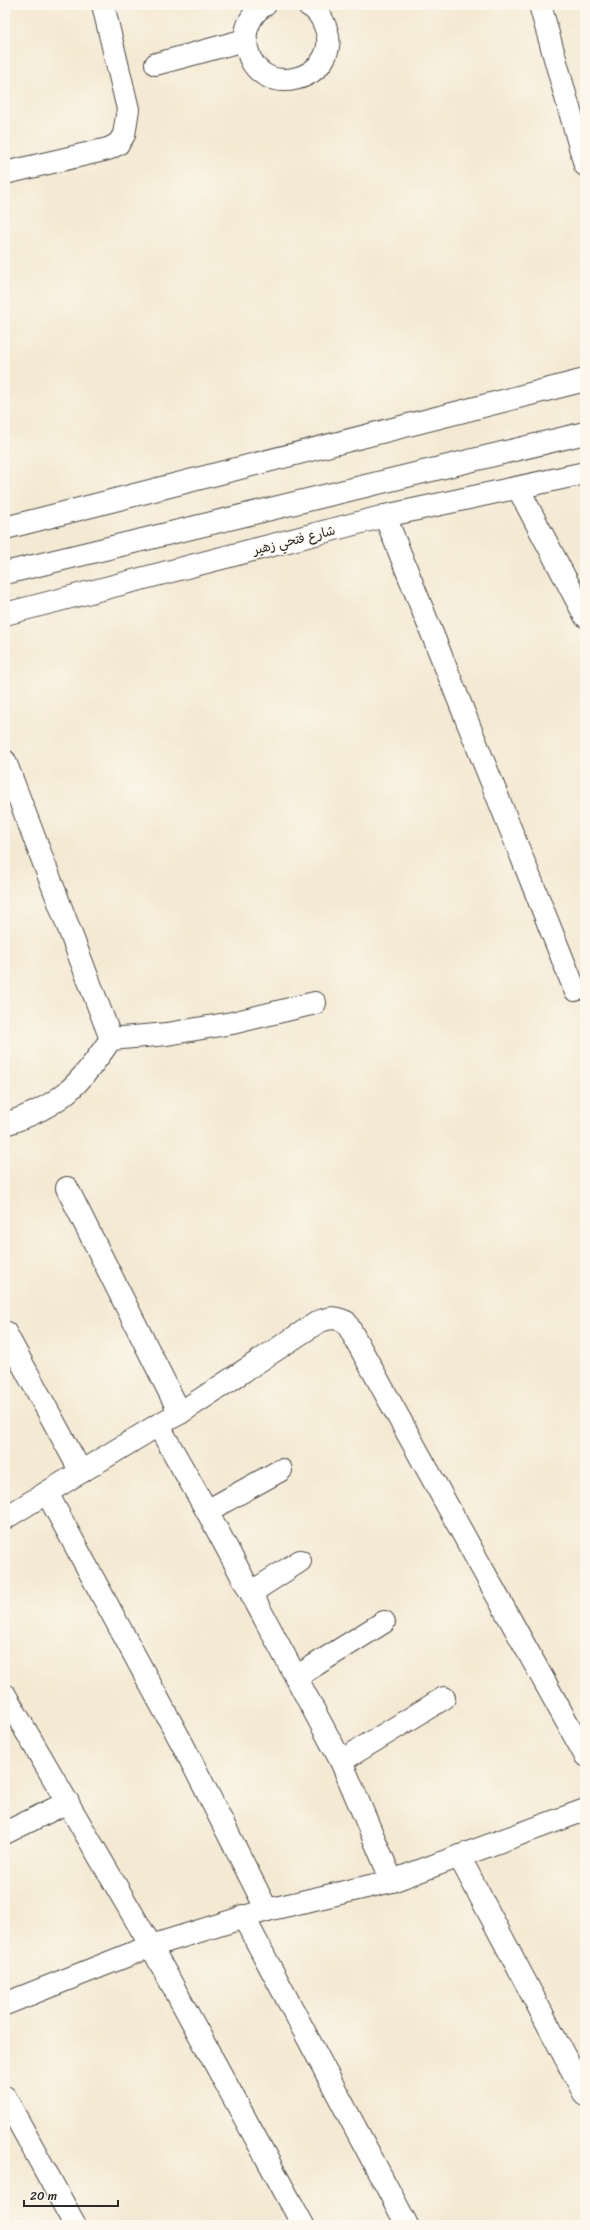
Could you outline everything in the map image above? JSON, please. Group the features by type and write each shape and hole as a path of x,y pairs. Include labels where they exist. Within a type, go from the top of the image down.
{"street":[{"path":"5,173 108,149 118,144 124,135 128,109 103,5"},
{"path":"265,5 253,15 248,26 245,40 248,54 254,66 265,75 277,80 292,81 304,77 320,63 324,57 328,44 327,30 321,17 308,5"},
{"path":"540,5 585,165"},
{"path":"156,64 245,40"},
{"path":"5,528 585,380"},
{"path":"5,573 585,433"},
{"name":"شارع فتحي زهير","path":"5,614 385,516 585,473"},
{"path":"518,488 585,616"},
{"path":"385,516 576,990"},
{"path":"5,761 111,1039"},
{"path":"5,1124 28,1116 58,1102 88,1071 111,1039 167,1034 232,1023 316,1003"},
{"path":"67,1188 180,1413"},
{"path":"5,1518 180,1413 318,1322 329,1318 337,1318 346,1322 585,1755"},
{"path":"5,1332 81,1472"},
{"path":"158,1425 252,1592 341,1761 392,1881"},
{"path":"207,1511 281,1470"},
{"path":"47,1493 184,1747 267,1910"},
{"path":"252,1592 300,1561"},
{"path":"296,1678 384,1622"},
{"path":"341,1761 444,1698"},
{"path":"7,1702 68,1802 151,1946 303,2225"},
{"path":"5,1833 68,1802"},
{"path":"5,2004 151,1946 243,1916 392,1881 585,1810"},
{"path":"459,1856 585,2095"},
{"path":"243,1916 407,2225"},
{"path":"5,2097 75,2225"}]}
